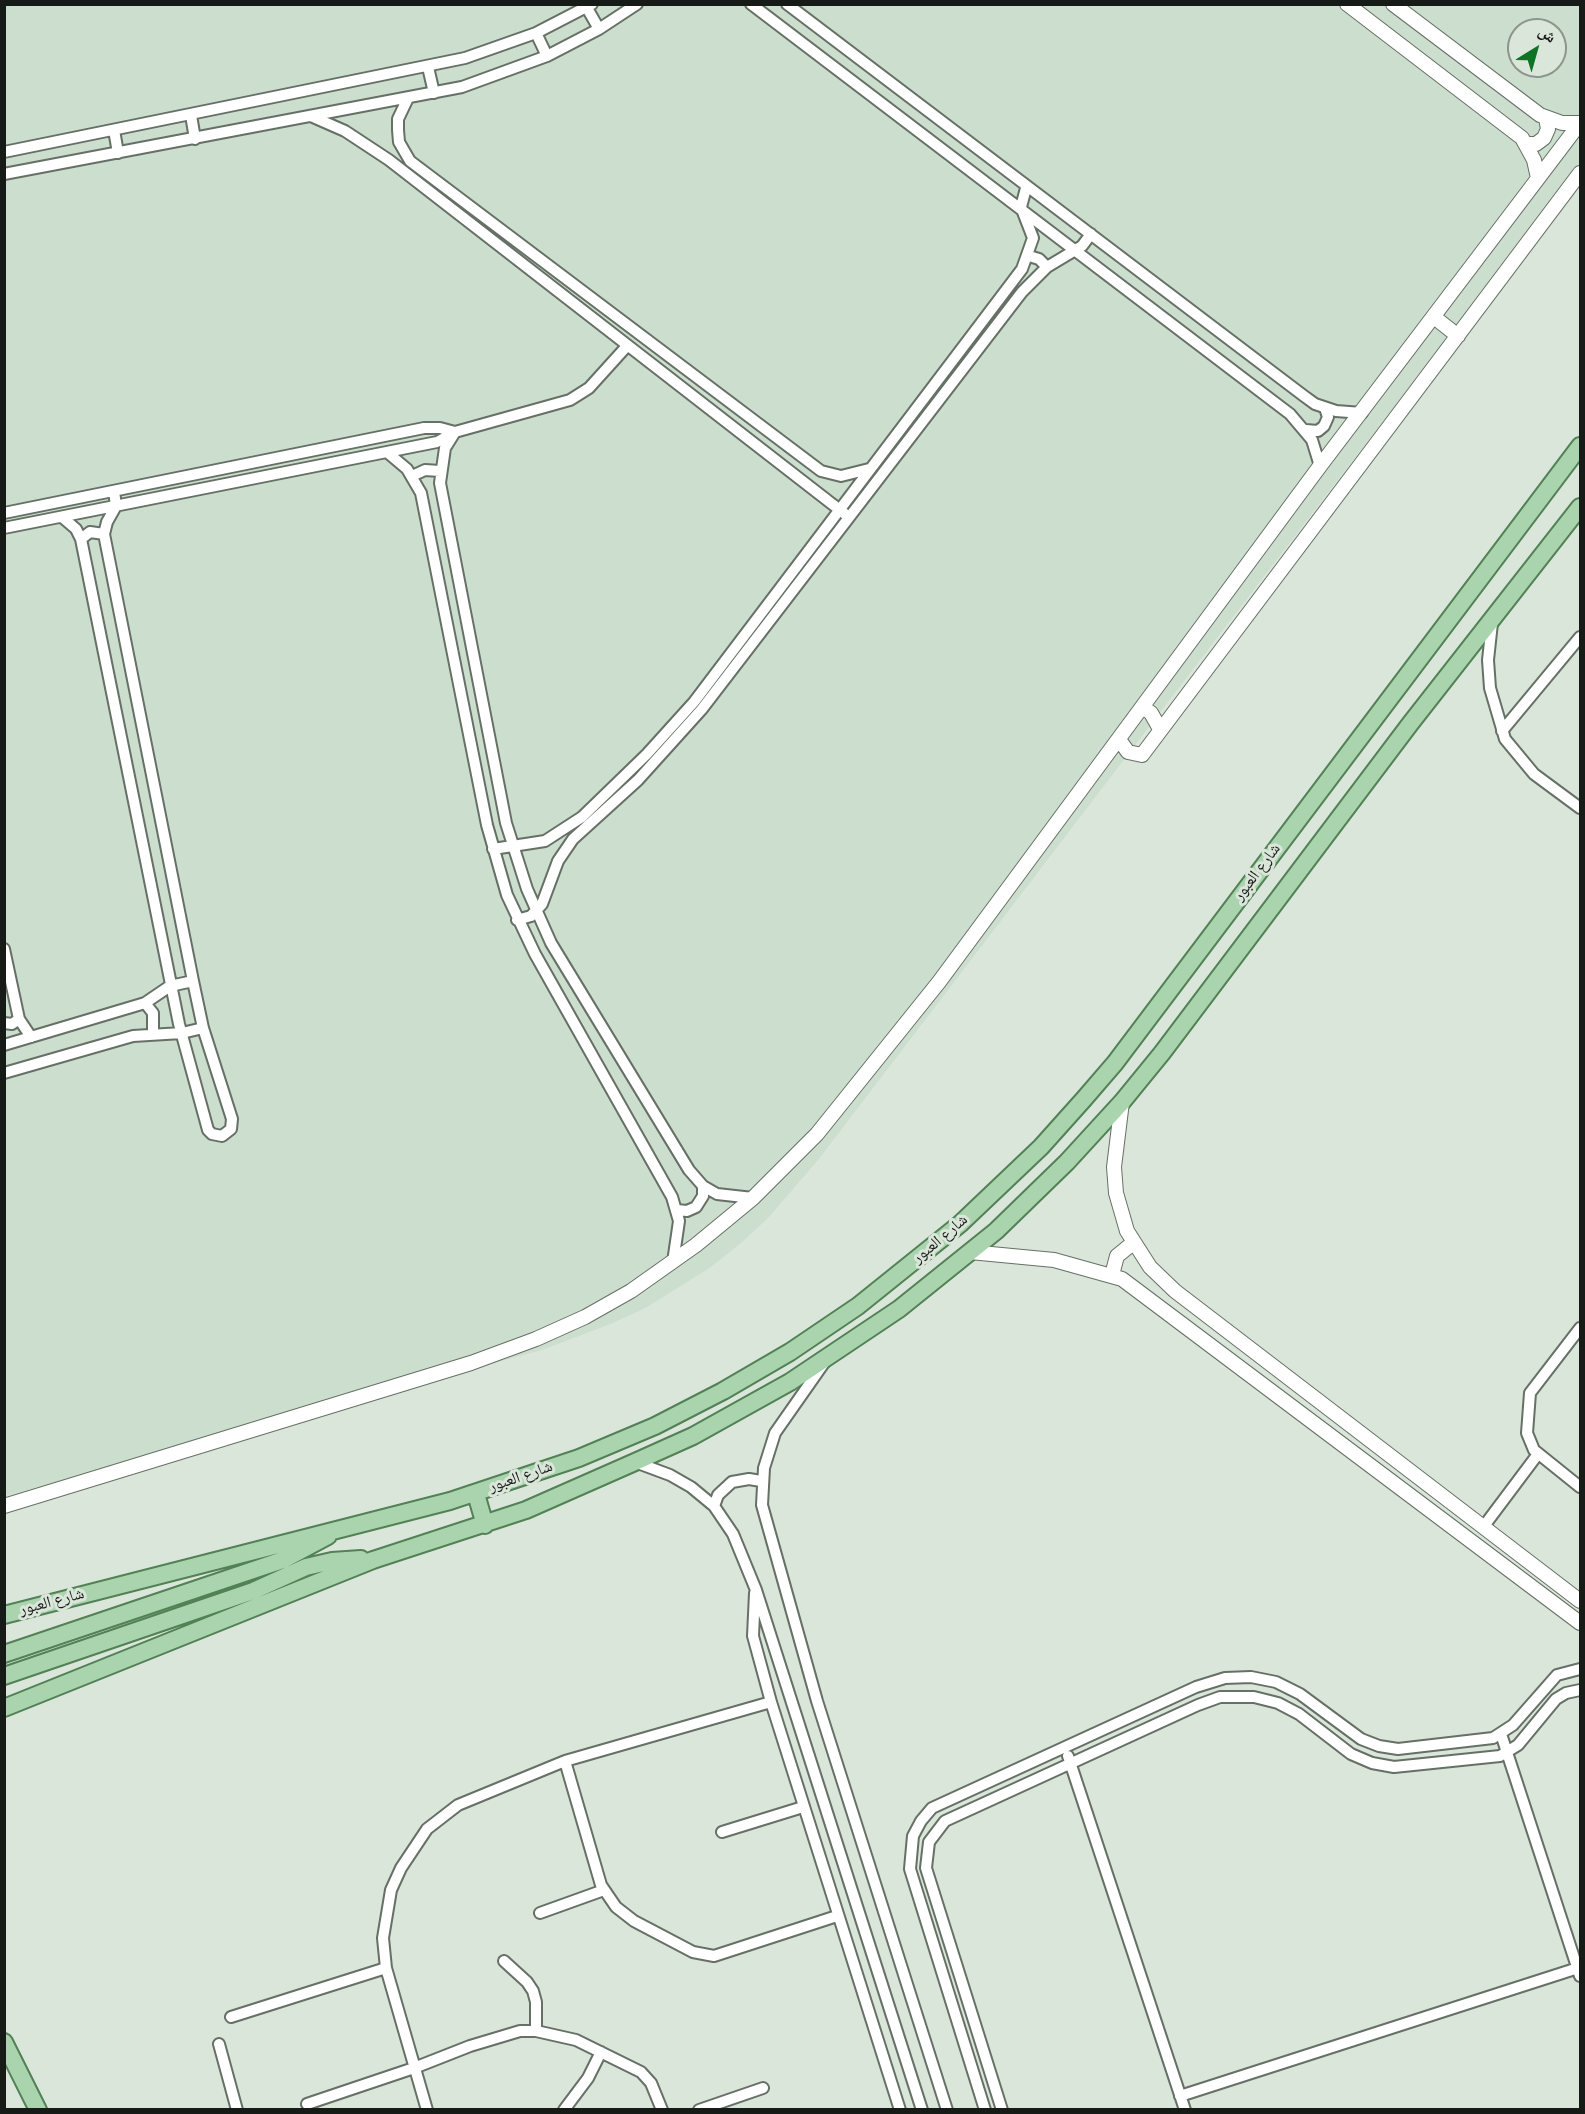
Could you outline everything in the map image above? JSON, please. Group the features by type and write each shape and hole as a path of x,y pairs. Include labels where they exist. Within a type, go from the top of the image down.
{"main road":[{"name":"شارع العبور","path":"4,1615 476,1494 579,1458 655,1426 723,1391 790,1352 858,1306 914,1263 1006,1183 1041,1148 1115,1063 1581,446"},
{"name":"شارع العبور","path":"4,1708 373,1560 485,1525 635,1462 738,1413 827,1359 899,1309 970,1252 1032,1197 1122,1102 1162,1053 1410,724 1581,507"},
{"path":"476,1494 485,1525"},
{"path":"4,1654 283,1560 308,1549 341,1527"},
{"path":"4,1676 233,1598 306,1567 346,1559 373,1560"},
{"path":"4,2042 38,2109"}],"street":[{"path":"4,174 434,93 490,78 547,56 599,29 637,4"},
{"path":"787,4 1026,188 1304,396 1325,408 1362,413"},
{"path":"1393,4 1546,118 1563,123 1581,123"},
{"path":"4,152 428,67 483,52 536,33 589,6 599,29"},
{"path":"756,6 1290,414 1306,430 1317,451 1320,466"},
{"path":"1356,7 1526,144 1538,178"},
{"path":"536,33 547,56"},
{"path":"828,63 842,46"},
{"path":"428,67 434,93"},
{"path":"408,98 398,119 399,142 410,161 821,471 841,476 852,475 872,467"},
{"path":"191,115 195,139"},
{"path":"312,117 367,145 849,517"},
{"path":"1526,144 1536,144 1544,138 1548,129 1546,118"},
{"path":"4,1506 512,1349 561,1329 608,1305 673,1262 753,1198 794,1159 838,1108 939,982 1120,741 1320,466 1581,123"},
{"path":"114,130 118,153"},
{"path":"1120,741 1128,752 1142,755 1581,173"},
{"path":"420,185 428,174"},
{"path":"517,920 536,911 564,851 579,832 638,780 671,745 840,509 1005,294 1029,256 1033,238 1021,200 1026,188"},
{"path":"493,849 534,844 555,836 595,807 647,754 741,650 849,517 1016,301 1047,267 1076,251 1090,234"},
{"path":"1029,256 1039,259 1047,267"},
{"path":"569,301 579,289"},
{"path":"1005,294 1016,301"},
{"path":"1434,317 1458,336"},
{"path":"4,528 437,442 455,432 570,400 589,388 627,346"},
{"path":"1306,430 1318,431 1324,426 1328,417 1325,408"},
{"path":"4,513 424,428 440,428 455,432"},
{"path":"455,432 445,448 440,483 491,751 513,845 536,911 551,943 696,1180 728,1197 753,1198"},
{"path":"388,453 412,476 421,493 493,849 517,920 677,1210 679,1234 673,1262"},
{"path":"412,476 425,470 440,471"},
{"path":"62,517 76,529 81,539 170,986 182,1033 208,1130 212,1134 222,1136 231,1130 232,1119 203,1028 192,981 104,534 107,522 116,506 114,491"},
{"path":"81,539 90,532 104,534"},
{"path":"444,603 463,600"},
{"path":"1492,619 1489,674 1492,701 1510,748 1534,774 1581,808"},
{"path":"1502,731 1581,637"},
{"path":"458,676 476,673"},
{"path":"1144,708 1151,713 1160,729"},
{"path":"473,754 491,751"},
{"path":"555,836 564,851"},
{"path":"4,949 19,1019 31,1037"},
{"path":"4,1045 145,1003 170,986 192,981"},
{"path":"145,1003 153,1013 155,1026 153,1033"},
{"path":"4,1023 12,1024 19,1019"},
{"path":"4,1073 133,1036 182,1033 203,1028"},
{"path":"1122,1102 1115,1180 1123,1218 1133,1243 1150,1267 1175,1291 1581,1601"},
{"path":"677,1210 687,1211 696,1208 702,1200 704,1186"},
{"path":"1112,1275 1117,1256 1133,1243"},
{"path":"970,1252 1038,1257 1112,1275 1136,1288 1581,1623"},
{"path":"1581,1328 1528,1399 1527,1433 1530,1445 1538,1454 1581,1487"},
{"path":"827,1359 776,1433 761,1482 765,1523 793,1620 947,2109"},
{"path":"1484,1526 1538,1454"},
{"path":"635,1462 680,1481 714,1506 734,1534 756,1590 922,2109"},
{"path":"714,1506 718,1494 732,1482 749,1479 761,1482"},
{"path":"756,1590 753,1636 771,1702 900,2109"},
{"path":"985,2109 909,1861 911,1844 921,1821 939,1803 1196,1687 1238,1677 1264,1679 1288,1687 1353,1733 1379,1746 1408,1748 1484,1740 1502,1734 1513,1725 1550,1681 1564,1672 1581,1669"},
{"path":"1002,2109 926,1868 929,1842 938,1827 952,1815 1198,1705 1230,1696 1254,1697 1289,1708 1351,1754 1383,1766 1436,1764 1492,1758 1508,1752 1522,1741 1556,1699 1566,1693 1581,1690"},
{"path":"427,2109 386,1968 384,1926 391,1890 401,1868 427,1829 440,1816 458,1805 565,1761 771,1702"},
{"path":"1180,2096 1579,1972 1502,1734"},
{"path":"1065,1747 1185,2109"},
{"path":"565,1761 595,1868 604,1890 616,1907 634,1921 693,1952 707,1956 729,1953 837,1916"},
{"path":"722,1832 803,1807"},
{"path":"540,1913 604,1890"},
{"path":"929,1930 943,1924"},
{"path":"504,1961 527,1982 533,1991 536,2031"},
{"path":"231,2017 386,1968"},
{"path":"307,2104 414,2068 470,2046 520,2031 536,2031 561,2035 602,2052 647,2077 662,2109"},
{"path":"219,2044 237,2109"},
{"path":"564,2109 588,2078 602,2052"},
{"path":"699,2109 763,2088"}],"shaded area":[{"path":"5,5 1580,5 1580,163 818,1160 769,1217 711,1267 647,1307 613,1323 542,1350 5,1496"}]}
